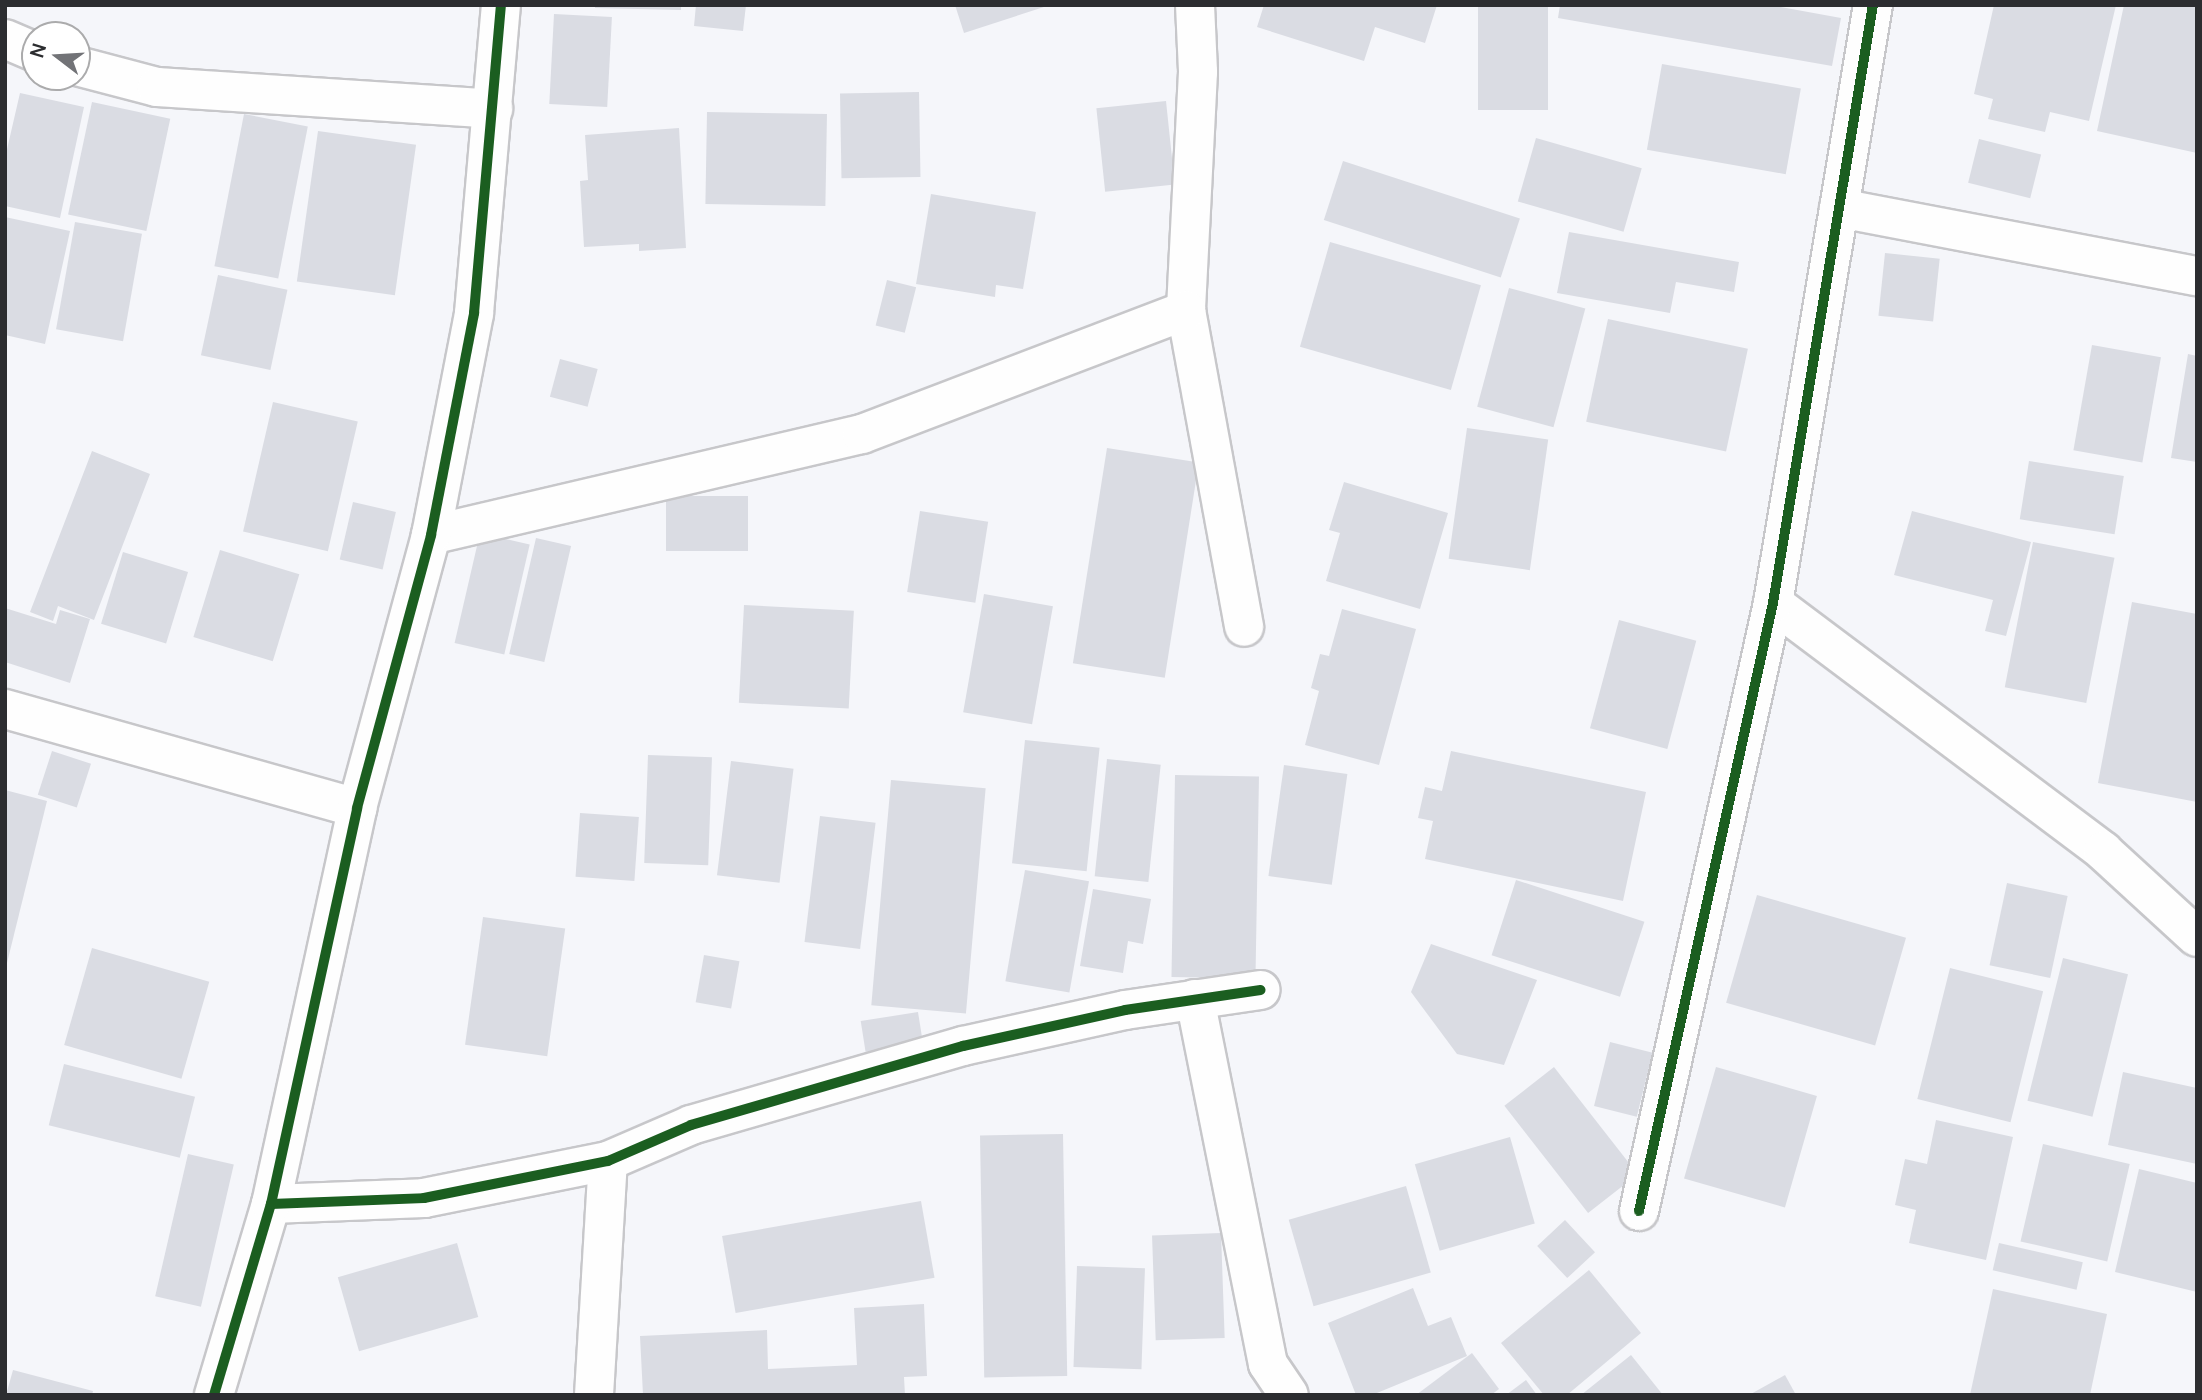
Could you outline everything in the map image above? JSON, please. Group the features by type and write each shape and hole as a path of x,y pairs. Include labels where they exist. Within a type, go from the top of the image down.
{"street":[{"path":"214,1395 271,1204 356,808 431,536 474,313 501,5"},
{"path":"1195,5 1198,72 1186,310 1244,627"},
{"path":"1639,1211 1773,603 1874,5"},
{"path":"91,70 157,87 493,109"},
{"path":"1839,208 2197,276"},
{"path":"431,536 862,435 1186,310"},
{"path":"1773,603 2103,851 2197,937"},
{"path":"5,709 356,808"},
{"path":"271,1204 424,1198 608,1161 691,1125 962,1046 1195,999 1261,990"},
{"path":"1195,999 1268,1364 1289,1395"},
{"path":"594,1395 608,1161"}],"building":[{"path":"595,5 681,5 681,10 595,8"},
{"path":"696,5 746,5 743,31 694,26"},
{"path":"955,5 1047,5 1047,6 964,33"},
{"path":"1264,5 1437,5 1425,43 1375,27 1364,61 1257,27"},
{"path":"1478,5 1548,5 1548,110 1478,110"},
{"path":"1560,5 1770,5 1841,18 1832,66 1558,18"},
{"path":"1994,5 2116,5 2089,121 2050,112 2045,132 1988,119 1993,99 1974,94"},
{"path":"2124,5 2197,5 2197,153 2097,131"},
{"path":"554,14 612,17 607,107 549,104"},
{"path":"1662,64 1801,88 1786,174 1647,150"},
{"path":"919,92 920,177 841,178 840,93"},
{"path":"20,93 84,107 60,218 5,206 5,158"},
{"path":"1166,101 1175,185 1105,192 1096,108"},
{"path":"92,102 170,119 146,231 68,214"},
{"path":"707,112 827,114 825,206 705,204"},
{"path":"244,114 308,126 278,279 214,266"},
{"path":"679,128 686,248 639,251 639,244 584,247 580,181 588,180 585,135"},
{"path":"318,131 416,145 395,295 297,282"},
{"path":"1536,138 1642,168 1624,232 1518,201"},
{"path":"1979,139 2041,154 2030,198 1968,183"},
{"path":"1343,161 1520,218 1501,277 1324,220"},
{"path":"931,194 1036,212 1023,289 996,285 995,297 916,284"},
{"path":"5,217 70,231 45,344 5,335"},
{"path":"75,222 142,234 123,341 56,329"},
{"path":"1569,232 1739,262 1734,292 1676,282 1670,313 1557,293"},
{"path":"1330,242 1481,285 1451,390 1300,347"},
{"path":"1885,253 1940,259 1933,321 1878,316"},
{"path":"218,275 287,290 270,370 201,355"},
{"path":"887,280 916,287 905,333 876,326"},
{"path":"1509,288 1585,308 1553,427 1477,407"},
{"path":"1608,319 1748,349 1726,451 1586,422"},
{"path":"2092,345 2161,357 2142,463 2073,450"},
{"path":"2188,354 2197,356 2197,462 2171,458"},
{"path":"560,359 598,369 588,407 550,397"},
{"path":"273,402 358,422 328,551 243,532"},
{"path":"1467,428 1548,439 1530,570 1449,559"},
{"path":"1107,448 1199,463 1165,678 1073,663"},
{"path":"92,451 150,474 94,620 58,606 53,621 30,612"},
{"path":"2029,461 2124,476 2115,534 2020,519"},
{"path":"1344,482 1448,513 1420,609 1326,581 1340,533 1329,530"},
{"path":"666,496 748,496 748,551 666,551"},
{"path":"353,502 396,512 383,569 340,559"},
{"path":"920,511 988,522 975,603 907,592"},
{"path":"1912,511 2031,542 2006,636 1985,631 1993,600 1894,575"},
{"path":"480,533 530,544 504,655 455,643"},
{"path":"536,538 571,546 544,662 509,654"},
{"path":"2033,542 2114,558 2086,703 2005,687"},
{"path":"220,550 299,574 273,661 193,637"},
{"path":"123,552 188,572 166,644 101,624"},
{"path":"984,594 1053,606 1032,724 963,712"},
{"path":"2132,602 2197,614 2197,802 2098,783"},
{"path":"744,605 854,611 849,709 739,703"},
{"path":"5,608 56,624 60,610 90,619 70,683 5,662"},
{"path":"1342,609 1416,629 1379,765 1305,745 1319,691 1311,688 1320,654 1329,656"},
{"path":"1619,620 1696,641 1667,749 1590,728"},
{"path":"1025,740 1100,748 1087,871 1012,863"},
{"path":"52,751 91,764 77,807 38,795"},
{"path":"1451,751 1646,792 1623,901 1425,859 1433,821 1418,818 1425,787 1442,791"},
{"path":"648,755 712,757 708,865 644,863"},
{"path":"1107,759 1161,765 1148,882 1095,876"},
{"path":"731,761 794,769 780,883 717,875"},
{"path":"1284,765 1347,774 1332,885 1268,876"},
{"path":"1175,775 1259,776 1255,978 1171,977"},
{"path":"891,780 986,788 966,1013 871,1005"},
{"path":"5,790 47,801 6,967 5,967"},
{"path":"580,813 639,817 634,881 576,877"},
{"path":"820,816 876,823 860,949 805,942"},
{"path":"1025,870 1089,881 1069,993 1005,981"},
{"path":"1516,880 1644,922 1620,997 1492,955"},
{"path":"2007,883 2068,896 2050,978 1990,965"},
{"path":"1093,889 1151,899 1143,944 1128,941 1123,973 1080,966"},
{"path":"1757,895 1906,938 1875,1045 1726,1003"},
{"path":"483,917 565,929 547,1056 465,1045"},
{"path":"1431,944 1537,980 1504,1065 1457,1054 1411,992"},
{"path":"92,948 209,982 181,1079 64,1045"},
{"path":"704,955 739,961 731,1009 696,1002"},
{"path":"2063,958 2128,974 2092,1117 2027,1101"},
{"path":"1950,968 2043,991 2010,1122 1917,1099"},
{"path":"918,1012 923,1043 866,1052 861,1021"},
{"path":"1610,1042 1653,1053 1637,1117 1594,1106"},
{"path":"64,1064 195,1097 180,1158 49,1125"},
{"path":"1554,1067 1638,1174 1588,1213 1504,1106"},
{"path":"1716,1067 1817,1096 1785,1207 1684,1179"},
{"path":"2123,1072 2197,1088 2197,1164 2108,1145"},
{"path":"1936,1120 2013,1137 1986,1260 1909,1243 1916,1210 1895,1205 1905,1159 1927,1164"},
{"path":"1063,1134 1067,1376 984,1377 980,1135"},
{"path":"1510,1137 1535,1224 1440,1251 1415,1164"},
{"path":"2043,1144 2130,1164 2107,1261 2021,1241"},
{"path":"188,1154 234,1165 201,1307 155,1296"},
{"path":"2139,1169 2197,1183 2197,1292 2115,1272"},
{"path":"1406,1186 1431,1273 1314,1306 1289,1220"},
{"path":"921,1201 935,1278 736,1313 722,1236"},
{"path":"1565,1220 1595,1252 1567,1278 1537,1246"},
{"path":"1221,1233 1225,1338 1156,1340 1152,1235"},
{"path":"457,1243 478,1317 359,1351 338,1277"},
{"path":"1999,1243 2083,1262 2076,1290 1993,1270"},
{"path":"1077,1266 1145,1268 1141,1369 1073,1367"},
{"path":"1589,1270 1641,1333 1567,1395 1544,1395 1501,1343"},
{"path":"1413,1288 1428,1326 1451,1317 1467,1356 1372,1395 1356,1395 1328,1323"},
{"path":"1993,1289 2107,1314 2090,1395 1970,1395"},
{"path":"924,1304 927,1376 904,1377 905,1395 643,1395 640,1336 767,1330 768,1369 857,1365 854,1308"},
{"path":"1472,1353 1499,1389 1491,1395 1416,1395"},
{"path":"1631,1355 1663,1395 1581,1395"},
{"path":"13,1370 93,1391 92,1395 6,1395"},
{"path":"1785,1375 1796,1395 1749,1395"},
{"path":"1526,1380 1537,1395 1506,1395"}],"cycle path":[{"path":"214,1395 271,1204 357,808 431,535 474,313 501,5"},
{"path":"1639,1211 1773,603 1873,5"},
{"path":"271,1204 424,1198 608,1161 691,1125 963,1046 1125,1010 1261,990"}]}
